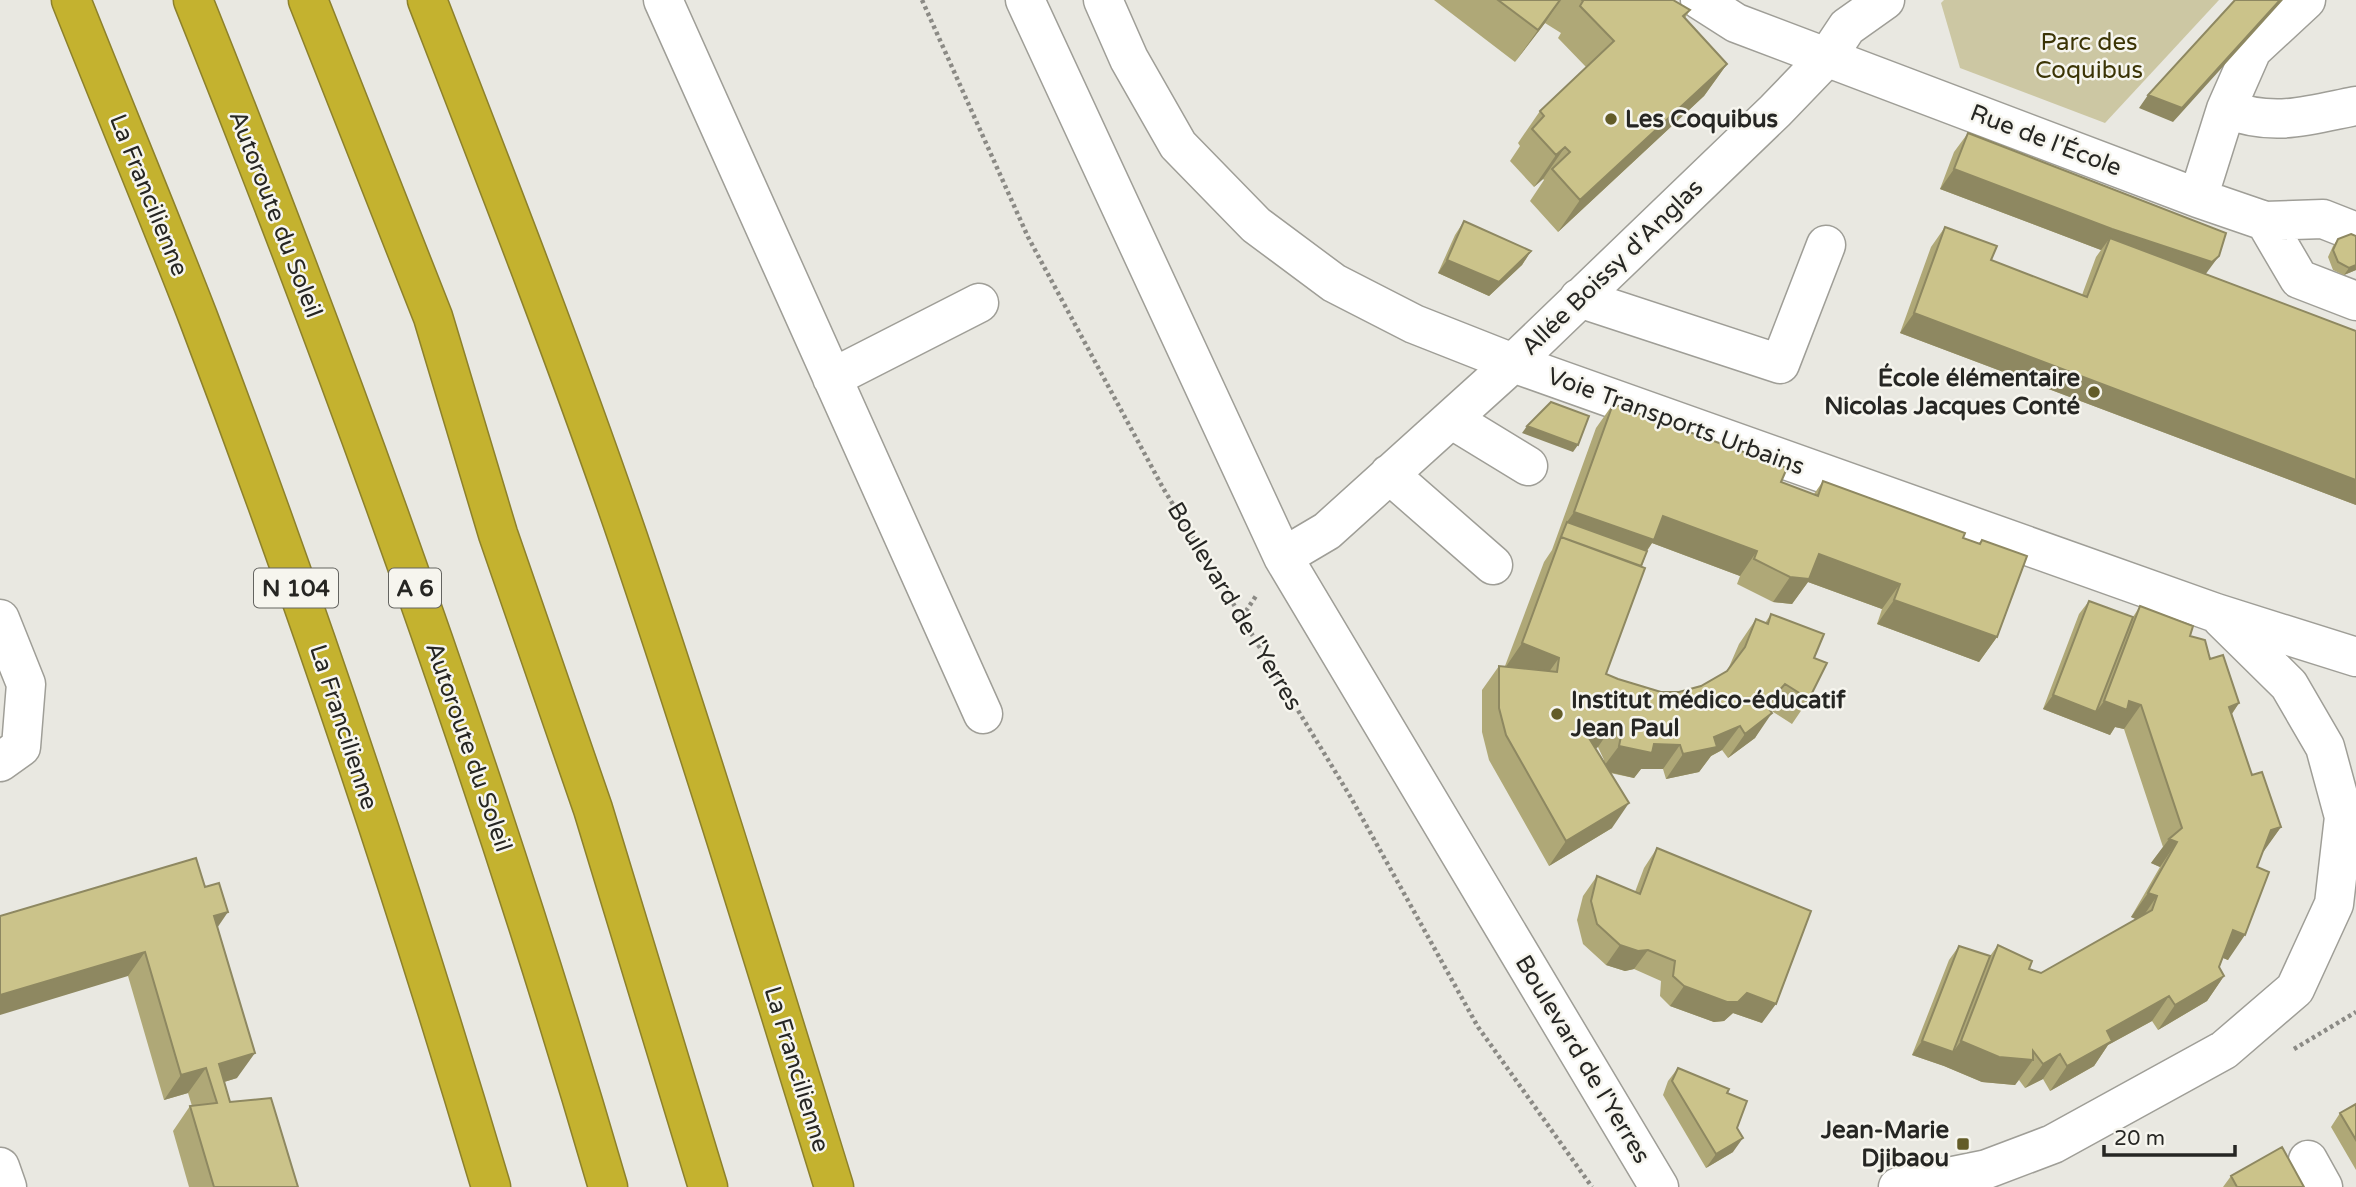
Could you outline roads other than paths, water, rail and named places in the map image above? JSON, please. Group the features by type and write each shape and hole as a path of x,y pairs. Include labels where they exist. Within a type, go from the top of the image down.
{"highway":[{"name":"La Francilienne","path":"71,0 198,318 326,670 454,1063 491,1187"},
{"name":"Autoroute du Soleil","path":"192,0 254,153 406,560 495,819 608,1187"},
{"path":"308,0 433,317 498,534 593,809 708,1187"},
{"name":"La Francilienne","path":"427,0 523,247 627,535 712,794 834,1187"}],"street":[{"path":"663,0 983,714"},
{"name":"Boulevard de l'Yerres","path":"1026,0 1283,557 1659,1187"},
{"name":"Voie Transports Urbains","path":"1103,0 1129,59 1178,145 1256,225 1334,283 1414,324 1513,363 2216,613 2356,657"},
{"path":"1700,0 1736,23 1827,57"},
{"name":"Allée Boissy d'Anglas","path":"1283,557 1327,531 1513,363 1827,57 1847,27 1885,0"},
{"path":"2198,198 2226,109 2252,50 2306,0"},
{"name":"Rue de l'École","path":"1827,57 2265,221 2323,219 2356,232"},
{"path":"2226,109 2249,118 2283,121 2355,106"},
{"path":"2265,221 2299,279 2356,300"},
{"path":"1579,298 1780,364 1826,245"},
{"path":"832,378 979,303"},
{"path":"1451,419 1528,466"},
{"path":"1389,474 1493,565"},
{"name":"Voie Transports Urbains","path":"1898,1187 1987,1168 2053,1144 2224,1050 2295,989 2334,904 2350,820 2325,747 2290,685 2216,613"},
{"path":"0,619 26,684 21,747 0,762"},
{"path":"0,1167 6,1187"}],"place":[{"name":"Les Coquibus","path":"1611,119"},
{"name":"École élémentaire Nicolas Jacques Conté","path":"2094,392"},
{"name":"Institut médico-éducatif Jean Paul","path":"1557,714"},
{"name":"Jean-Marie Djibaou","path":"1963,1144"}],"park label":[{"name":"Parc des Coquibus","path":"2089,56"}]}
